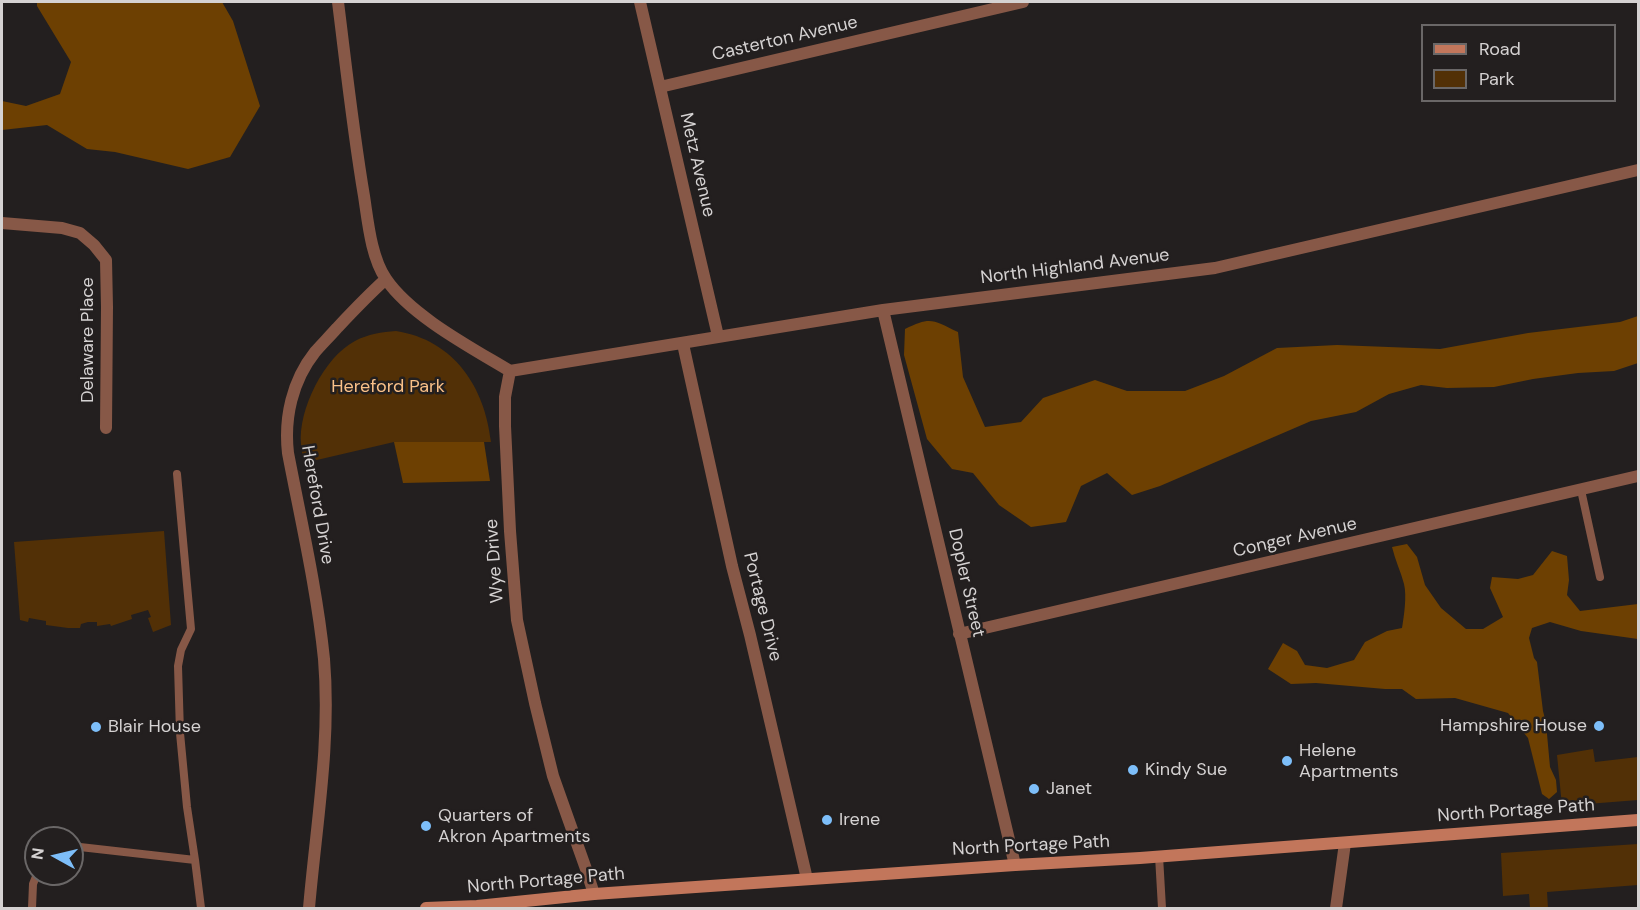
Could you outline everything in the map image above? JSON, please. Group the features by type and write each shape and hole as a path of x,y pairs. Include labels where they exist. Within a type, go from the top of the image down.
{"main road":[{"name":"North Portage Path","path":"426,909 477,907 594,894 1345,843 1638,820"}],"street":[{"path":"338,2 371,240 386,279 400,297 422,315 510,371"},
{"name":"Metz Avenue","path":"640,2 718,336"},
{"name":"Casterton Avenue","path":"660,87 1023,2"},
{"name":"North Highland Avenue","path":"510,371 883,310 1215,268 1638,170"},
{"name":"Delaware Place","path":"2,223 62,228 80,233 105,260 106,428"},
{"name":"Hereford Drive","path":"309,909 325,740 324,668 312,578 288,453 286,433 288,413 300,377 314,354 365,298 386,279"},
{"name":"Dopler Street","path":"883,310 1015,865"},
{"name":"Portage Drive","path":"683,344 807,879"},
{"name":"Wye Drive","path":"510,371 505,397 505,426 517,620 553,776 594,894"},
{"name":"Conger Avenue","path":"959,634 1638,476"},
{"path":"1336,909 1345,843"}],"lane":[{"path":"177,474 191,629 181,650 178,666 180,733 187,807 201,909"},
{"path":"1581,490 1600,577"},
{"path":"84,847 195,860"},
{"path":"1159,856 1162,909"},
{"path":"32,909 33,886"}],"green space":[{"name":"Hereford Park","path":"396,331 434,344 463,369 482,403 491,442 394,442 304,463 301,430 304,416 315,386 333,359 355,341 375,334"},
{"path":"164,531 171,625 153,632 148,610 131,615 132,619 111,626 110,624 97,626 97,622 88,622 81,624 80,628 68,628 46,625 46,621 29,618 28,622 20,620 14,542"},
{"path":"1593,749 1595,762 1638,757 1638,800 1562,806 1557,755"},
{"path":"1638,844 1638,885 1547,892 1548,908 1530,908 1529,894 1503,896 1501,853"}],"shaded area":[{"path":"37,2 222,2 233,21 260,106 230,157 188,169 115,152 87,149 47,125 2,130 2,101 26,106 60,94 71,62 37,6"},
{"path":"1638,316 1638,363 1614,371 1533,379 1494,387 1447,388 1421,385 1389,394 1356,412 1311,421 1160,486 1132,495 1107,473 1081,486 1066,522 1031,527 999,505 973,473 952,469 927,439 904,355 905,329 921,322 932,321 958,332 963,377 985,427 1021,422 1043,398 1095,380 1127,391 1185,391 1224,376 1277,348 1337,345 1440,349 1528,333 1620,322"},
{"path":"394,442 484,442 490,481 403,483"},
{"path":"1407,544 1417,557 1425,585 1441,608 1466,629 1483,629 1503,617 1490,588 1492,577 1518,579 1533,575 1552,551 1567,556 1569,580 1567,595 1580,611 1638,604 1638,639 1581,631 1550,622 1532,628 1529,638 1537,662 1550,767 1556,780 1557,792 1549,799 1542,794 1528,738 1508,713 1455,698 1416,699 1402,689 1316,683 1291,684 1268,669 1283,643 1297,651 1305,665 1327,668 1354,660 1365,642 1387,631 1402,628 1405,589 1392,547"}],"place":[{"name":"Hampshire House","path":"1599,726"},
{"name":"Blair House","path":"96,727"},
{"name":"Helene Apartments","path":"1287,761"},
{"name":"Kindy Sue","path":"1133,770"},
{"name":"Janet","path":"1034,789"},
{"name":"Irene","path":"827,820"},
{"name":"Quarters of Akron Apartments","path":"426,826"}]}
